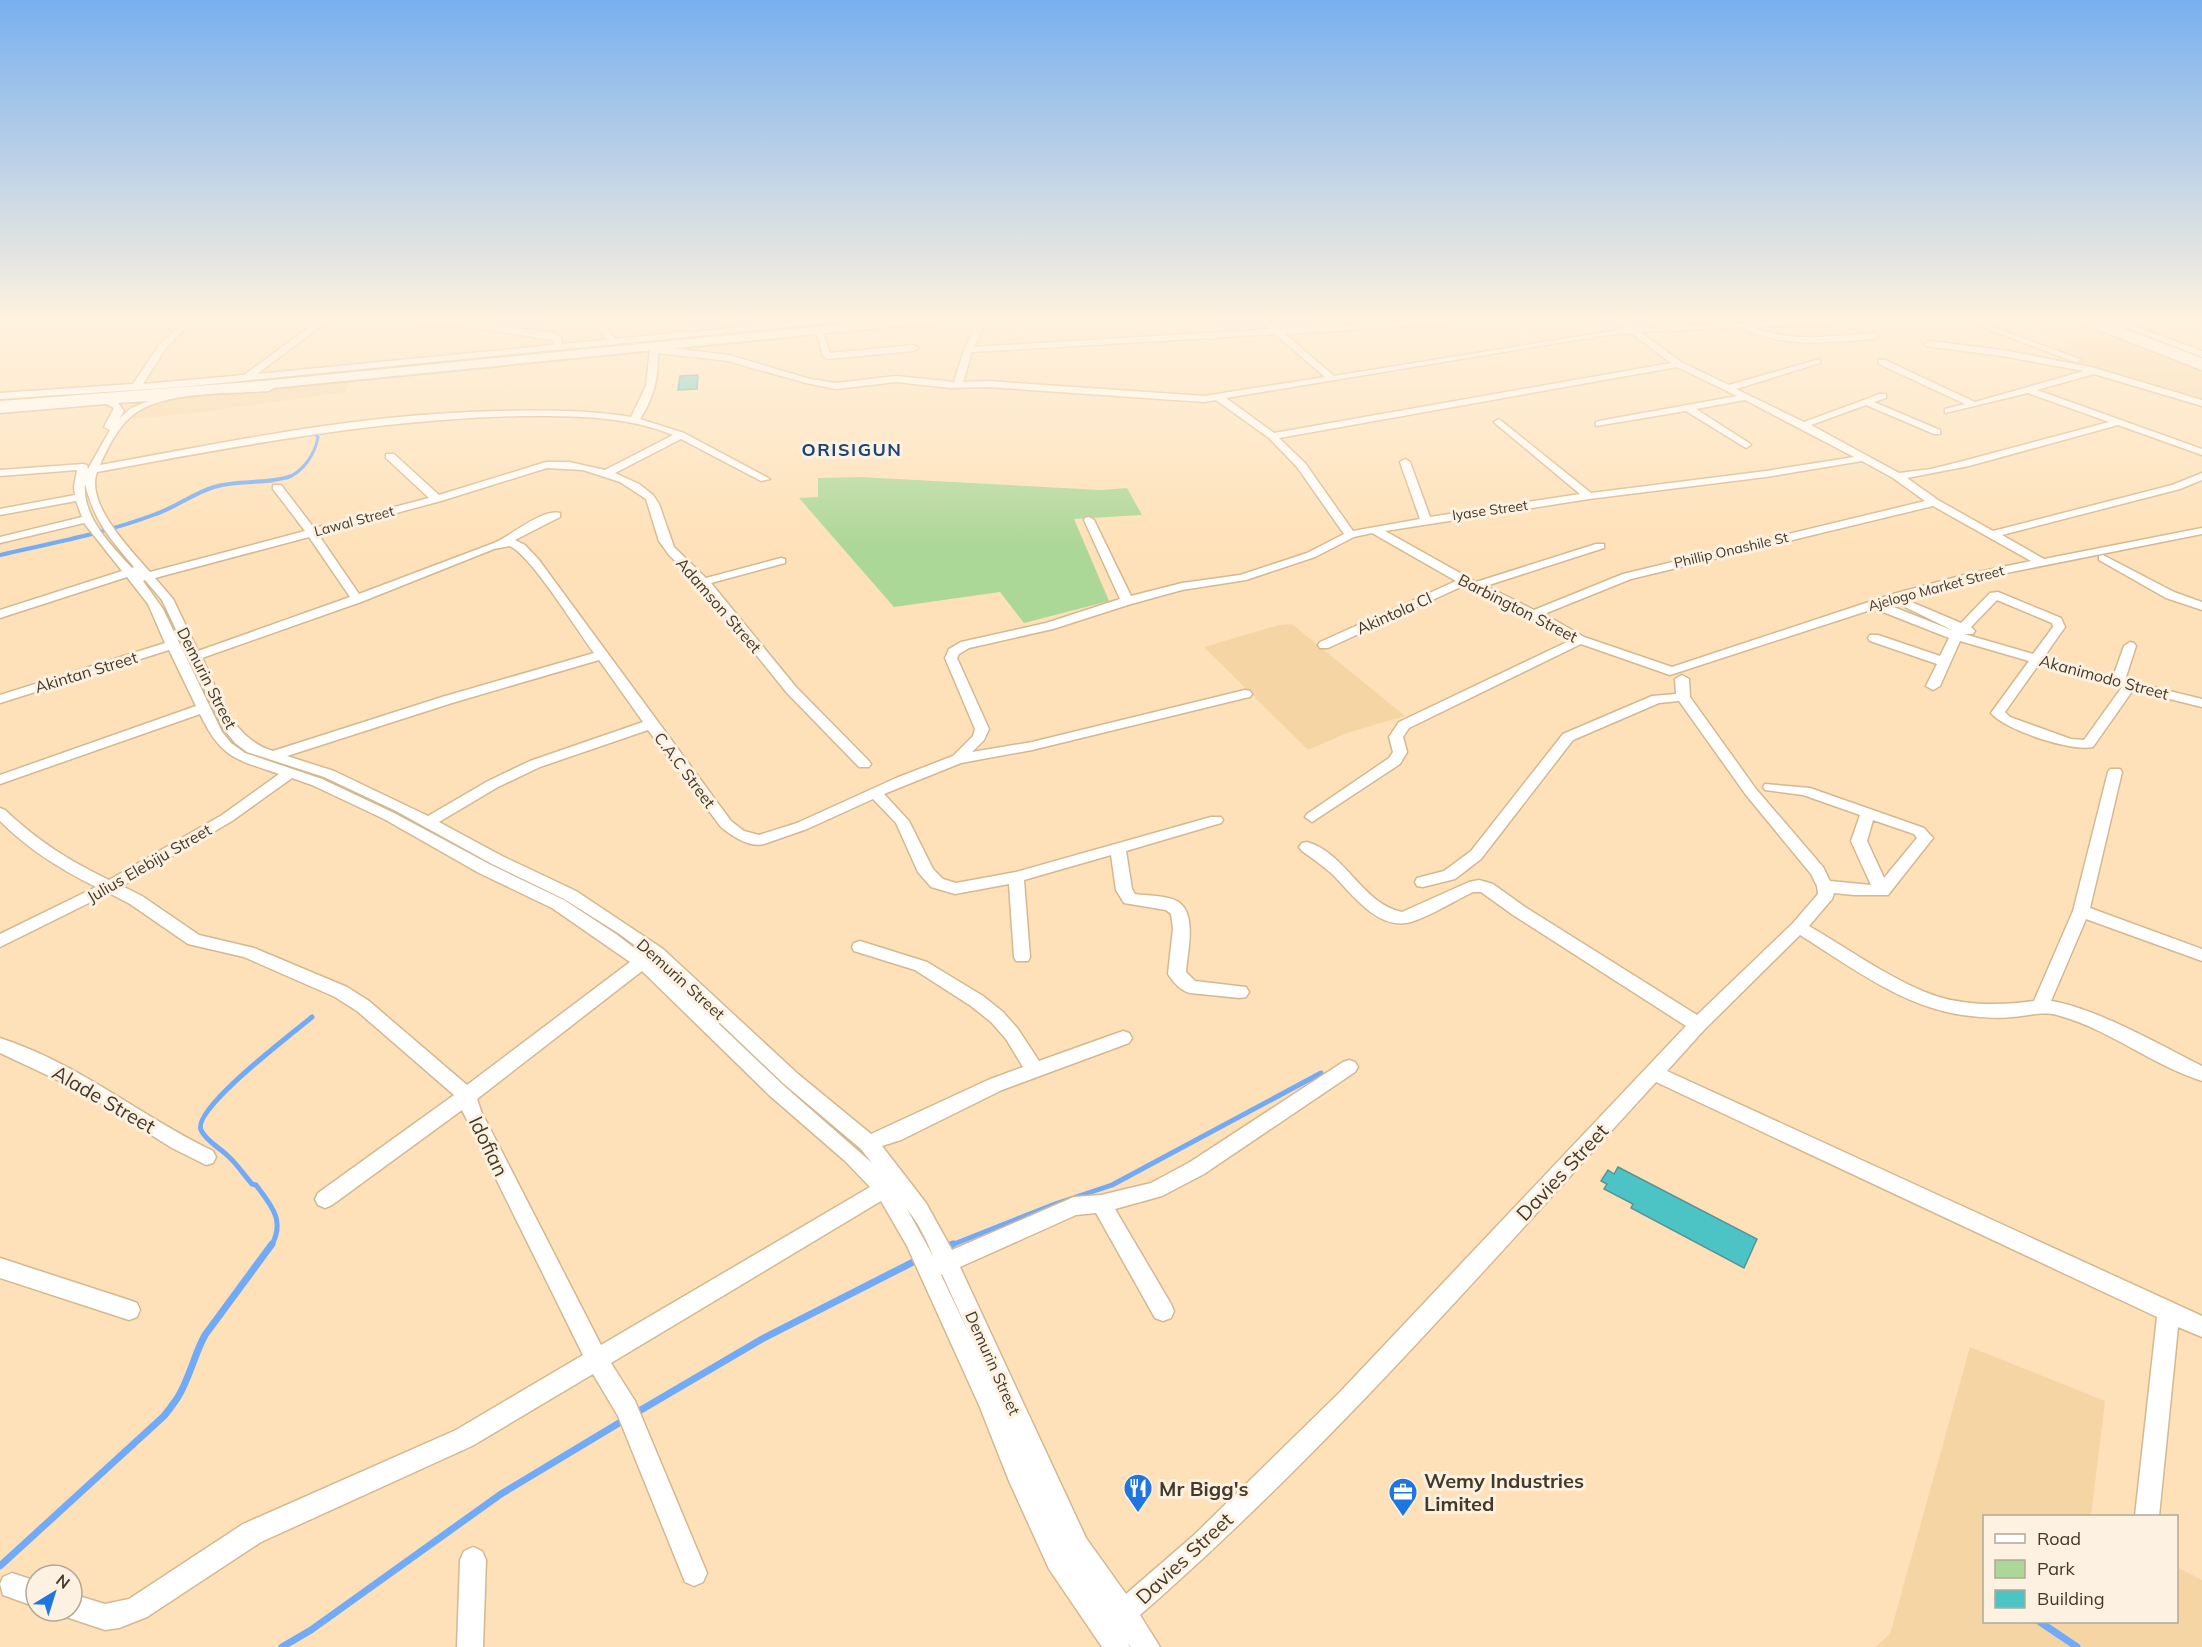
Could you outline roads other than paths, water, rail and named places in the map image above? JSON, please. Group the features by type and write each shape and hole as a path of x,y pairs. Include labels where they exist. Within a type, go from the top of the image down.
{"highway":[{"path":"0,398 17,397"},
{"path":"0,405 141,397"},
{"path":"109,400 128,401"}],"street":[{"path":"128,401 174,397"},
{"name":"Demurin Street","path":"103,533 87,468 132,411 174,397"},
{"path":"634,420 644,406 646,397"},
{"path":"1162,397 1191,399 1225,397"},
{"path":"1272,436 1493,397"},
{"path":"1599,424 1745,397 1897,476 1934,502 2041,562"},
{"path":"1803,426 1881,397"},
{"path":"1957,397 1974,405"},
{"path":"1948,411 2003,397"},
{"path":"2048,397 2202,452"},
{"path":"2181,397 2202,403"},
{"path":"1219,398 1272,436 1301,465 1350,535"},
{"path":"0,410 109,400"},
{"name":"Demurin Street","path":"109,400 118,407 119,411 79,482 80,497 88,519 138,574 167,599 230,728 252,749 329,774 429,822 497,860 570,895 624,929 668,963 791,1079 868,1143 919,1209 931,1254 1017,1473 1058,1560 1111,1639"},
{"path":"1866,402 1937,432"},
{"path":"1688,408 1746,445"},
{"path":"0,473 87,468 389,418 472,413 525,413 577,414 634,420 681,435 765,479"},
{"path":"1499,422 1589,496"},
{"path":"1897,476 1931,472 1965,464 2119,422"},
{"path":"606,473 681,435"},
{"path":"390,456 437,499"},
{"name":"Iyase Street","path":"1127,601 1182,587 1242,578 1311,555 1350,535 1374,529 1589,496 1766,474 1863,458"},
{"path":"1405,462 1426,520"},
{"name":"Lawal Street","path":"0,614 138,574 312,533 437,499 546,465 559,463 573,465"},
{"name":"Adamson Street","path":"573,465 606,473 643,490 651,498 656,505 663,539 671,550 704,582 784,681 864,764"},
{"path":"1994,534 2176,487 2202,476"},
{"path":"277,487 357,599"},
{"path":"0,512 80,497"},
{"name":"Phillip Onashile St","path":"1534,614 1627,576 1934,502"},
{"path":"195,656 357,599 502,542 556,515"},
{"path":"0,540 88,519"},
{"path":"1089,520 1127,601"},
{"name":"Barbington Street","path":"1374,529 1470,584 1534,614 1580,640 1679,673"},
{"name":"Ajelogo Market Street","path":"1679,673 1897,597 1964,578 2202,531"},
{"name":"Ajelogo Market Street","path":"1679,673 2017,572 2202,539"},
{"name":"C.A.C Street","path":"502,542 516,543 529,554 726,824 749,838 770,838 958,759 979,737 982,729 951,658 953,652 965,645 1059,624 1127,601"},
{"name":"Akintola Cl","path":"1324,645 1470,584 1600,546"},
{"path":"2103,558 2170,595 2202,606"},
{"path":"704,582 782,561"},
{"name":"Demurin Street","path":"138,574 216,733 226,746 240,756 317,782 389,816 485,869 558,904 610,938 642,962 776,1090 852,1155 884,1189 931,1254 1008,1393 1037,1464 1077,1547 1143,1645"},
{"path":"1933,686 1960,632 1994,596 2003,597 2059,624 1998,712 2005,720 2069,743 2088,744 2124,684 2130,646"},
{"name":"Akanimodo Street","path":"1905,604 1960,632"},
{"name":"Akanimodo Street","path":"1887,609 2035,659 2202,703"},
{"path":"1874,638 1945,662"},
{"path":"1312,817 1395,761 1400,752 1396,737 1404,725 1580,640"},
{"name":"Akintan Street","path":"0,699 172,645"},
{"path":"272,756 447,700 602,655"},
{"path":"1679,673 1683,697 1751,792 1817,871 1825,886 1882,891"},
{"path":"958,759 1032,746 1245,694"},
{"path":"1423,882 1449,875 1476,855 1568,737 1657,699 1683,697"},
{"path":"0,780 204,708"},
{"path":"429,822 493,784 535,764 651,724"},
{"path":"2040,1006 2081,911 2115,772"},
{"name":"Julius Elebiju Street","path":"0,941 109,887 227,818 290,773"},
{"path":"1770,787 1805,791 1919,831 1925,838 1882,891"},
{"path":"875,793 902,821 926,872 937,884 955,889 1016,877 1216,820"},
{"path":"1868,812 1859,841 1882,891"},
{"name":"Idofian","path":"0,813 27,839 63,864 136,900 194,940 248,952 341,992 363,1006 467,1096 472,1111 597,1360 627,1409 694,1573"},
{"path":"1307,847 1332,866 1368,900 1393,917 1404,918 1469,887 1479,885 1487,888 1519,911 1698,1025"},
{"path":"1118,849 1124,890 1130,898 1171,906 1179,912 1181,928 1177,974 1184,984 1190,987 1240,992"},
{"path":"1016,877 1022,957"},
{"name":"Davies Street","path":"1111,1639 1123,1614 1202,1545 1347,1401 1698,1025 1800,927 1826,895 1825,886"},
{"path":"2081,911 2202,955"},
{"path":"1800,927 1898,987 1923,999 1962,1008 2011,1011 2040,1006 2060,1009 2110,1029 2202,1074"},
{"path":"860,947 921,966 977,1001 997,1017 1012,1034 1035,1070"},
{"path":"325,1198 467,1096 642,962"},
{"path":"868,1143 894,1134 995,1085 1123,1038"},
{"name":"Alade Street","path":"0,1046 83,1083 183,1146 206,1157"},
{"path":"931,1254 1014,1231 1074,1206 1101,1204 1155,1190 1197,1168 1349,1067"},
{"path":"1654,1073 2202,1327"},
{"path":"84,1612 103,1619 117,1617 138,1608 252,1533 464,1438 884,1189"},
{"path":"1101,1204 1163,1311"},
{"path":"0,1268 129,1310"},
{"path":"2147,1515 2169,1310"},
{"path":"470,1647 473,1560"},
{"path":"12,1586 24,1590"}],"waterway":[{"path":"291,476 299,471 311,456 318,437 314,433"},
{"path":"0,555 137,521 214,487 291,476"},
{"path":"287,478 291,476"},
{"path":"272,1244 277,1221 271,1206 256,1185 252,1184 231,1159 203,1134 202,1120 227,1089 246,1071 312,1017"},
{"path":"949,1246 1055,1204 1112,1185 1321,1073"},
{"path":"0,1566 164,1416 182,1389 205,1335 272,1244"},
{"path":"946,1247 953,1244"},
{"path":"634,1414 762,1339 919,1259"},
{"path":"282,1647 311,1630 501,1494 624,1420"},
{"path":"2041,1623 2077,1647"}],"place":[{"name":"Mr Bigg's","path":"1138,1514"},
{"name":"Wemy Industries Limited","path":"1403,1518"}],"district":[{"name":"ORISIGUN","path":"852,449"}]}
